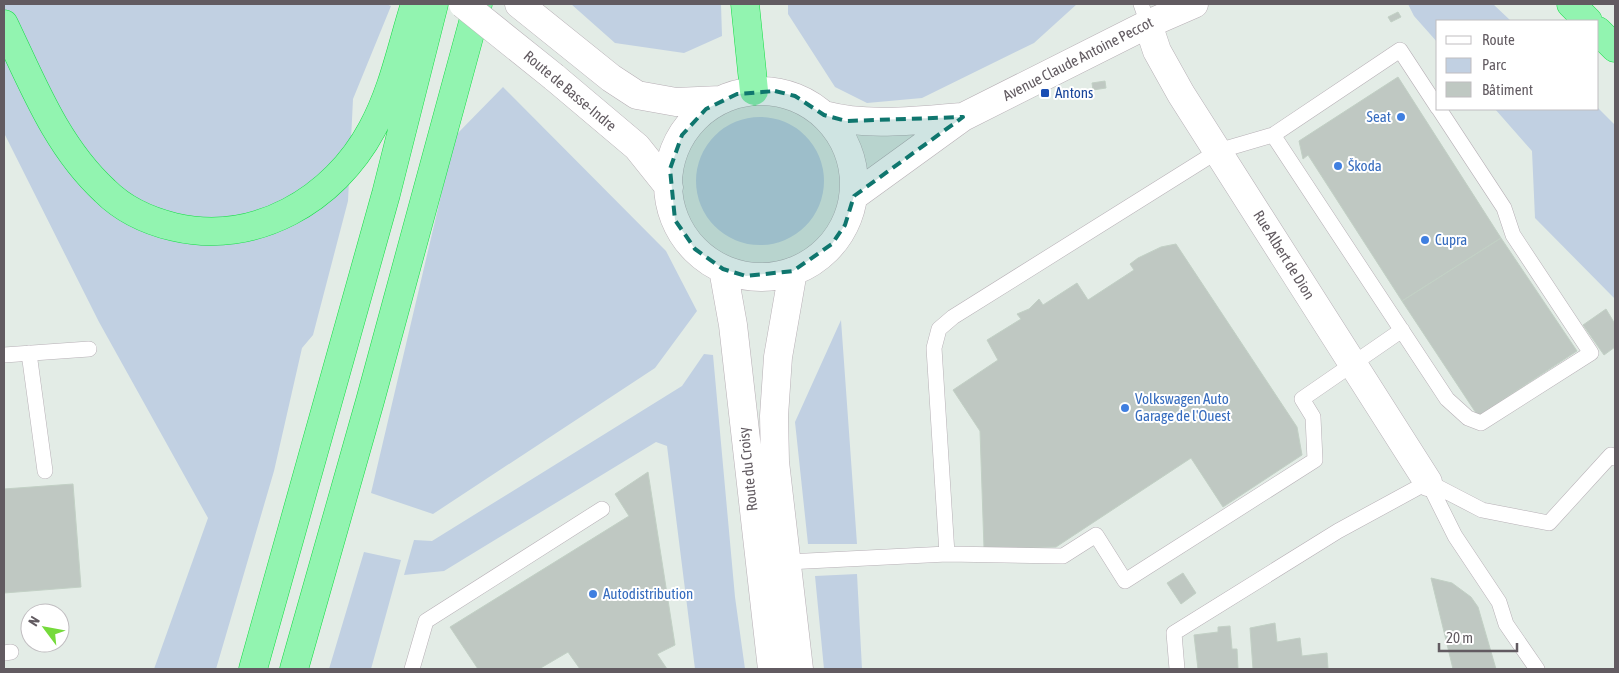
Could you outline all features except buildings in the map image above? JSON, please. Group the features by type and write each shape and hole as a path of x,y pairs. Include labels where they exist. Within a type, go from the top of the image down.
{"highway":[{"path":"4,24 53,125 74,157 105,192 152,222 197,232 221,232 248,228 286,215 311,199 337,178 356,155 373,128 391,82 415,4"},
{"path":"253,669 386,194 434,4"},
{"path":"294,669 370,401 478,4"},
{"path":"745,4 754,91"},
{"path":"1571,4 1587,20"},
{"path":"1599,32 1615,48"}],"main road":[{"name":"Route de Basse-Indre","path":"463,4 637,147 668,186"},
{"path":"518,4 611,78 637,95 676,102 721,100 754,91 775,91 795,96 824,115 841,136 852,163 854,196 845,225 832,244 814,260 793,271 769,276 746,276 723,268 708,260 684,235 675,220 668,186 670,169 682,136 706,109 721,100"},
{"name":"Avenue Claude Antoine Peccot","path":"854,196 963,117 1144,14 1194,4"},
{"name":"Rue Albert de Dion","path":"1144,14 1157,51 1174,82 1428,482"},
{"name":"Avenue Claude Antoine Peccot","path":"824,115 846,121 881,122 963,117"},
{"name":"Route du Croisy","path":"723,268 733,326 772,669"},
{"name":"Route du Croisy","path":"793,271 778,357 774,416 776,462 799,669"}],"lane":[{"path":"947,554 934,348 938,329 952,317 1218,151 1273,135 1400,50 1436,105"},
{"path":"1273,135 1447,399 1468,418 1481,423 1591,352 1513,235 1504,208 1439,110"},
{"path":"758,552 787,562 947,554 1063,556 1096,535 1125,581 1315,460 1313,417 1302,399 1354,365 1402,330"},
{"path":"4,355 89,349"},
{"path":"29,353 45,472"},
{"path":"1428,482 1482,510 1548,523 1611,455 1615,458"},
{"path":"1177,669 1174,634 1338,532 1428,482"},
{"path":"1428,482 1455,536 1499,602 1506,624 1537,669"},
{"path":"412,669 426,621 602,509"}],"highlighted area":[{"path":"775,91 795,96 824,115 846,121 963,117 854,196 845,225 832,244 793,271 746,276 723,269 695,249 675,220 670,169 682,135 706,109 737,94"}],"green space":[{"path":"4,4 386,4 391,6 353,99 348,201 313,335 302,348 274,471 216,669 154,669 208,518 99,322 4,133"},
{"path":"571,4 721,4 722,36 684,53 615,43"},
{"path":"788,4 1077,4 1034,43 922,98 867,103 835,87 788,14"},
{"path":"1408,4 1493,4 1510,20 1436,20 1436,41 1414,16"},
{"path":"503,87 666,251 697,311 655,368 433,514 371,493 455,136"},
{"path":"1599,109 1615,125 1615,299 1535,218 1532,151 1496,110"},
{"path":"760,117 773,118 785,122 805,136 819,156 823,168 823,194 819,206 805,226 785,240 773,244 760,245 747,244 735,240 715,226 701,206 697,194 696,181 697,168 701,156 715,136 735,122 747,118"},
{"path":"841,320 857,544 808,544 795,422"},
{"path":"704,354 713,355 735,597 745,669 695,669 667,446 656,442 444,571 404,575 414,540 432,541 682,386"},
{"path":"364,552 401,560 371,669 329,669"},
{"path":"857,574 862,669 824,669 815,576"}],"place":[{"name":"Antons","path":"1045,93"},
{"name":"Seat","path":"1401,117"},
{"name":"Škoda","path":"1338,166"},
{"name":"Cupra","path":"1425,240"},
{"name":"Volkswagen Auto Garage de l'Ouest","path":"1125,408"},
{"name":"Autodistribution","path":"593,594"}]}
